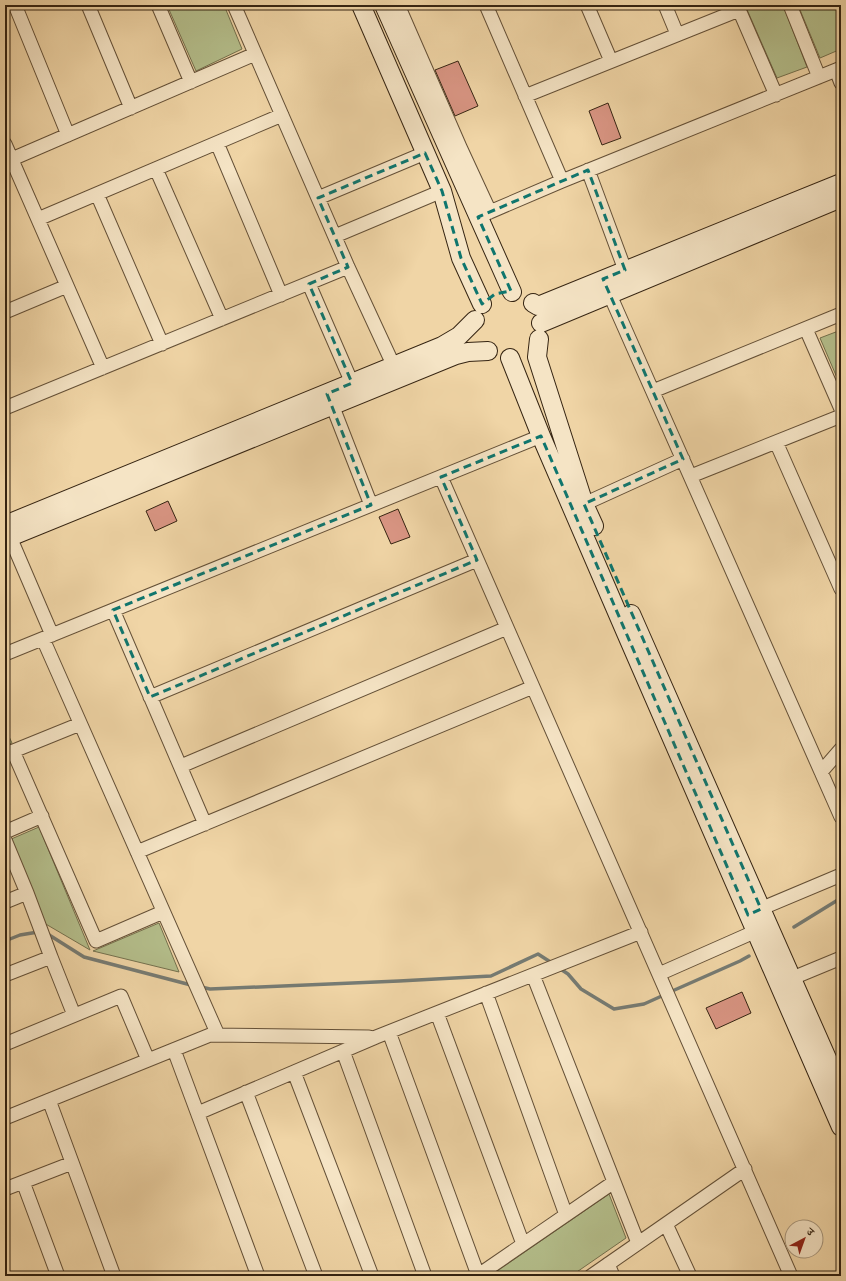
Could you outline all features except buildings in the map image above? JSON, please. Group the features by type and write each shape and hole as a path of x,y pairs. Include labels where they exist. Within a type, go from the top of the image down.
{"street":[{"path":"15,5 68,134"},
{"path":"88,5 131,108"},
{"path":"158,5 191,82"},
{"path":"234,5 348,267 397,372"},
{"path":"362,5 424,153 442,192 479,312 476,332 480,343 488,351 498,356 510,358 521,356 532,348 540,331 606,286 625,270 841,183"},
{"path":"384,5 484,214"},
{"path":"398,5 460,147 512,292"},
{"path":"486,5 562,181"},
{"path":"586,5 611,61"},
{"path":"665,5 677,34"},
{"path":"790,5 819,77"},
{"path":"525,96 677,34 738,7 776,95"},
{"path":"12,159 256,54"},
{"path":"484,214 588,170 838,69 841,83"},
{"path":"38,219 282,115"},
{"path":"217,143 281,295"},
{"path":"5,144 103,368"},
{"path":"318,198 424,153"},
{"path":"156,168 222,319"},
{"path":"588,170 625,270"},
{"path":"335,236 442,192"},
{"path":"97,194 162,344"},
{"path":"218,1035 80,724 6,532 397,372 453,340 495,294 506,292 518,293 538,306 606,286 841,198"},
{"path":"5,408 348,267"},
{"path":"309,284 352,383"},
{"path":"6,310 67,286"},
{"path":"606,286 841,817"},
{"path":"533,303 540,314 537,357 584,504 635,622 755,912"},
{"path":"653,391 841,314"},
{"path":"806,329 841,409"},
{"path":"330,400 352,383 468,352 488,351"},
{"path":"510,358 541,436 785,981 841,1127"},
{"path":"330,400 371,505"},
{"path":"691,476 841,416"},
{"path":"5,654 541,436"},
{"path":"776,442 841,589"},
{"path":"584,504 683,459"},
{"path":"441,477 792,1276"},
{"path":"150,697 477,560"},
{"path":"113,610 205,824"},
{"path":"181,766 507,628"},
{"path":"137,852 533,687"},
{"path":"80,724 9,753 42,816 96,941 163,912"},
{"path":"821,772 841,750"},
{"path":"5,832 42,816"},
{"path":"5,840 74,1015"},
{"path":"755,912 841,875"},
{"path":"5,902 27,893"},
{"path":"659,974 762,928"},
{"path":"198,1112 376,1037 641,932"},
{"path":"5,975 51,957"},
{"path":"785,981 841,958"},
{"path":"533,975 638,1243"},
{"path":"785,981 841,1090"},
{"path":"486,993 566,1215"},
{"path":"5,1044 121,996 148,1060"},
{"path":"436,1013 523,1244"},
{"path":"389,1032 478,1275 614,1182"},
{"path":"5,1118 210,1035 376,1037"},
{"path":"174,1050 258,1276"},
{"path":"343,1051 425,1276"},
{"path":"294,1072 372,1276"},
{"path":"246,1092 316,1276"},
{"path":"49,1100 114,1276"},
{"path":"5,1189 72,1163"},
{"path":"591,1276 610,1270 638,1243 745,1169"},
{"path":"23,1182 58,1276"},
{"path":"666,1224 690,1276"}],"highlighted area":[{"path":"425,153 442,191 461,258 482,304 495,294 511,291 478,217 588,170 625,270 603,279 683,459 584,504 761,909 748,915 541,436 441,477 477,560 150,697 113,610 371,505 327,394 352,383 309,284 348,267 318,198"}],"green space":[{"path":"167,5 224,5 242,49 196,71"},
{"path":"745,5 783,5 807,67 777,78"},
{"path":"798,5 841,5 841,49 820,58"},
{"path":"841,330 841,387 820,338"},
{"path":"5,728 12,743 5,746"},
{"path":"39,827 90,950 44,923 9,840"},
{"path":"159,923 179,972 93,951"},
{"path":"609,1194 626,1238 571,1276 490,1276"}],"waterway":[{"path":"794,927 841,898"},
{"path":"5,941 20,935 38,932"},
{"path":"46,933 84,957 191,985"},
{"path":"201,987 210,989 491,976 538,954 552,963"},
{"path":"670,992 749,956"},
{"path":"559,968 568,974 581,989 614,1009 644,1004 664,995"}]}
